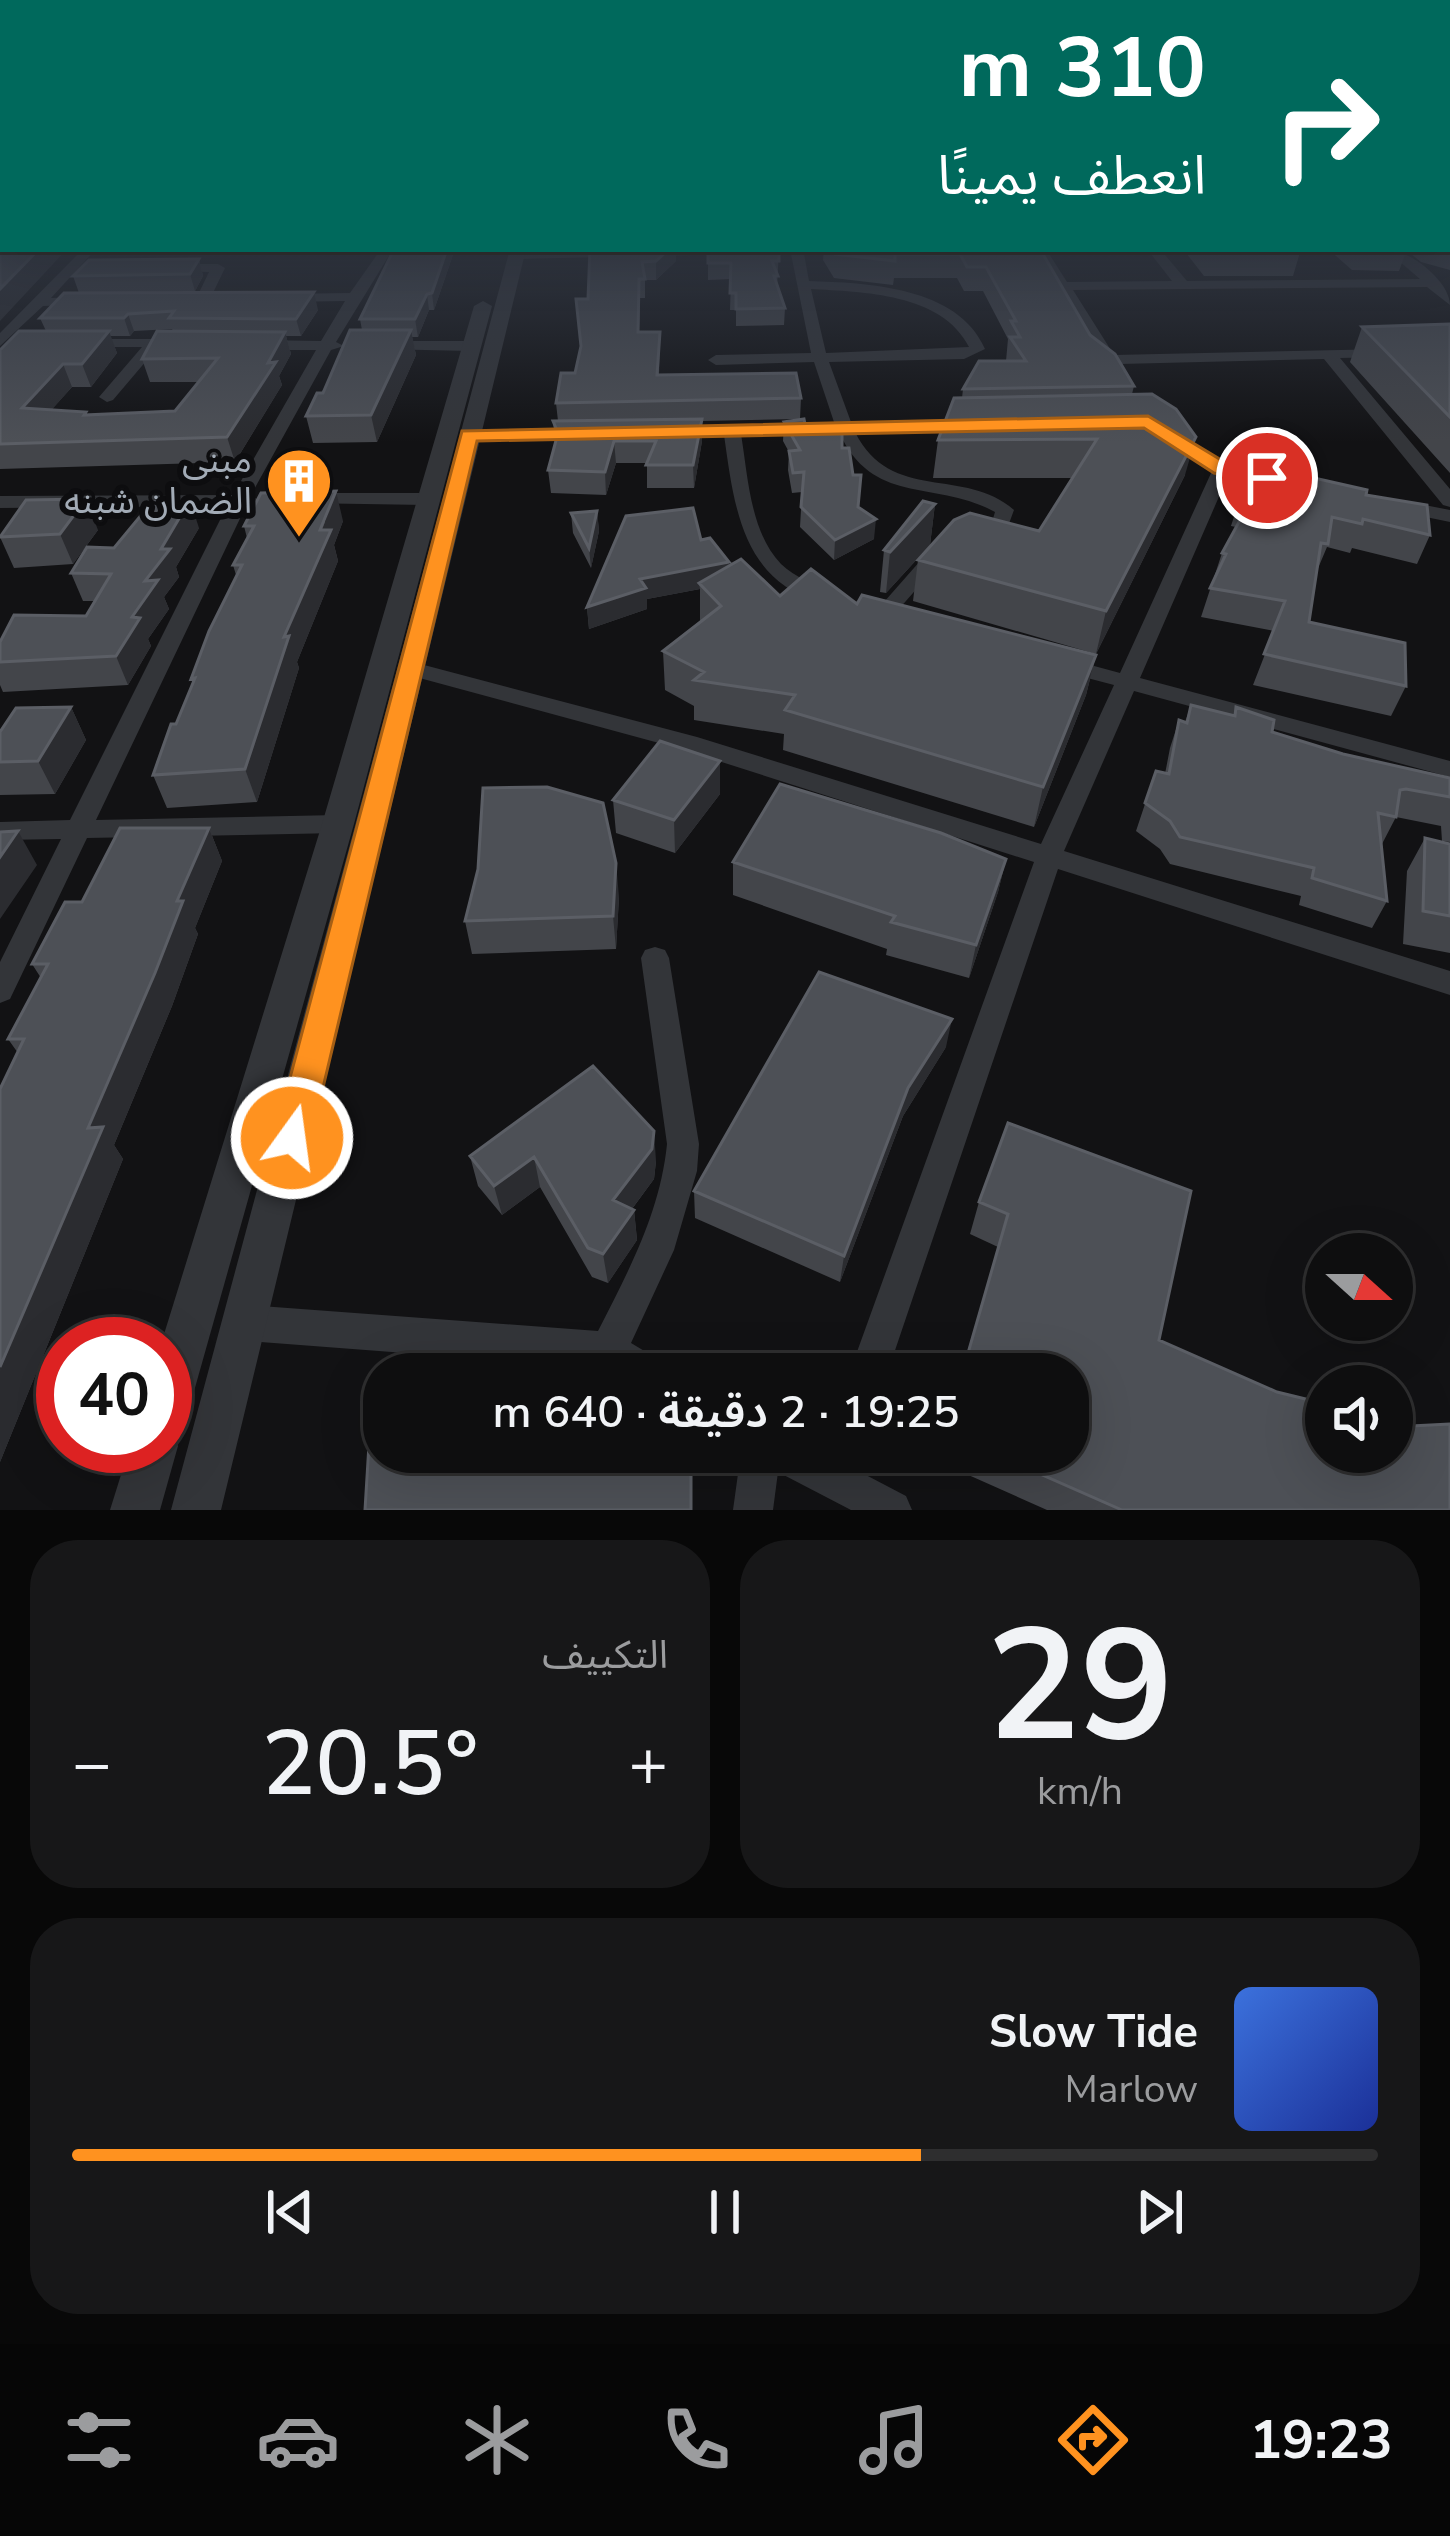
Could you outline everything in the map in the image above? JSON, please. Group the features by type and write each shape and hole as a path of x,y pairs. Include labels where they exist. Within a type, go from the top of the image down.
{"street":[{"path":"0,343 41,301"},
{"path":"0,314 105,301"},
{"path":"0,991 352,301"},
{"path":"196,1510 410,668 425,552 426,499 471,346 490,301"},
{"path":"192,1318 338,824 425,552 469,436 500,301"},
{"path":"731,430 758,552 798,587 877,612 938,553 1000,525 1006,514 993,503 878,474 841,425 807,301"},
{"path":"716,360 964,354 978,345 944,314 920,301"},
{"path":"1073,301 1119,375"},
{"path":"0,343 22,344"},
{"path":"107,397 154,343"},
{"path":"66,344 197,344"},
{"path":"241,344 351,346"},
{"path":"375,346 471,346"},
{"path":"1109,359 1408,352"},
{"path":"1328,354 1446,492"},
{"path":"1148,422 1222,469 1313,488"},
{"path":"660,432 1006,423"},
{"path":"469,436 612,433"},
{"path":"875,1353 1049,856 1222,469"},
{"path":"286,500 426,499"},
{"path":"0,502 251,500"},
{"path":"1382,502 1450,516"},
{"path":"1036,657 1450,769"},
{"path":"410,668 688,743 1450,983"},
{"path":"0,831 338,824"},
{"path":"608,1350 664,1234 682,1172 656,958"},
{"path":"247,1323 613,1353"},
{"path":"135,1510 146,1473"},
{"path":"753,1510 758,1473"},
{"path":"846,1473 892,1510"}],"building":[{"path":"56,301 308,301 296,319 169,318 174,311 124,318 40,318"},
{"path":"369,301 423,301 415,319 360,319"},
{"path":"576,301 639,301 638,332 660,332 657,375 796,373 801,398 556,403 561,373 575,373 581,346"},
{"path":"736,301 783,301 785,308 736,309"},
{"path":"1005,301 1071,301 1090,335 1115,354 1134,386 963,389 979,361 1026,361 1010,337 1020,337 1011,321 1016,321"},
{"path":"1450,324 1450,417 1362,327"},
{"path":"350,330 411,330 371,415 306,416 317,393 323,393"},
{"path":"19,331 109,331 82,364 63,364 22,408 86,412 84,415 175,411 218,358 142,359 157,331 285,332 268,363 276,362 227,437 0,444 0,350"},
{"path":"1152,394 1176,409 1196,437 1106,611 918,560 954,520 970,513 1039,531 1097,439 938,440 954,398"},
{"path":"702,419 693,465 646,465 656,441 614,441 605,472 548,470 558,433 553,421"},
{"path":"804,419 805,424 842,426 842,448 849,448 853,475 861,475 858,507 876,519 835,540 801,507 804,472 793,473 789,451 800,450 784,422"},
{"path":"1261,466 1367,490 1366,495 1427,505 1430,535 1363,519 1362,524 1332,517 1328,544 1321,543 1309,622 1405,643 1406,686 1264,654 1285,601 1210,588 1226,554 1222,553 1251,500 1240,498"},
{"path":"336,491 320,530 331,530 284,637 289,636 245,769 153,775 171,724 176,724 195,678 191,679 209,631 242,565 233,565 254,526 244,526 261,493"},
{"path":"86,499 60,534 0,537 26,500"},
{"path":"190,500 161,549 170,549 145,581 158,580 132,617 140,618 116,656 0,662 0,642 14,615 86,616 111,574 71,573 87,547 114,548 152,502"},
{"path":"923,501 935,504 890,552 884,550"},
{"path":"693,508 701,540 710,538 729,562 640,579 646,588 587,607 626,516"},
{"path":"597,511 589,548 571,513"},
{"path":"741,559 780,596 811,569 857,604 862,595 1096,655 1043,787 785,710 795,695 694,680 704,672 663,651 721,606 699,583"},
{"path":"1191,705 1235,716 1236,707 1274,720 1272,732 1450,778 1450,797 1400,790 1396,817 1378,813 1387,901 1312,878 1314,868 1180,837 1170,821 1145,803 1156,771 1169,774 1179,720 1187,723"},
{"path":"71,707 38,761 0,762 0,732 16,708"},
{"path":"660,741 720,761 674,820 613,800"},
{"path":"780,784 941,833 1006,859 976,945 891,922 895,916 733,862"},
{"path":"547,787 603,803 616,863 613,916 465,921 478,869 483,788"},
{"path":"120,828 209,828 177,901 183,901 155,973 88,1128 103,1127 0,1367 0,1089 24,1039 8,1039 48,964 32,964 65,902 82,902"},
{"path":"18,831 0,857 0,832"},
{"path":"1425,838 1450,844 1450,916 1423,911"},
{"path":"819,972 952,1019 908,1088 844,1256 694,1191"},
{"path":"593,1066 654,1131 652,1149 613,1200 634,1210 603,1254 588,1248 534,1157 494,1186 470,1156"},
{"path":"1008,1123 1191,1191 1159,1340 1277,1392 1305,1399 1305,1473 1413,1473 1413,1426 1450,1424 1450,1510 1122,1510 1038,1473 1089,1473 1089,1353 968,1353 1008,1214 979,1202"},
{"path":"367,1473 691,1473 691,1510 365,1510"}],"place":[{"name":"مبنى الضمان شبنه","path":"299,540"}],"route":[{"path":"292,1138 469,436 1148,422 1222,469 1267,478"}]}
